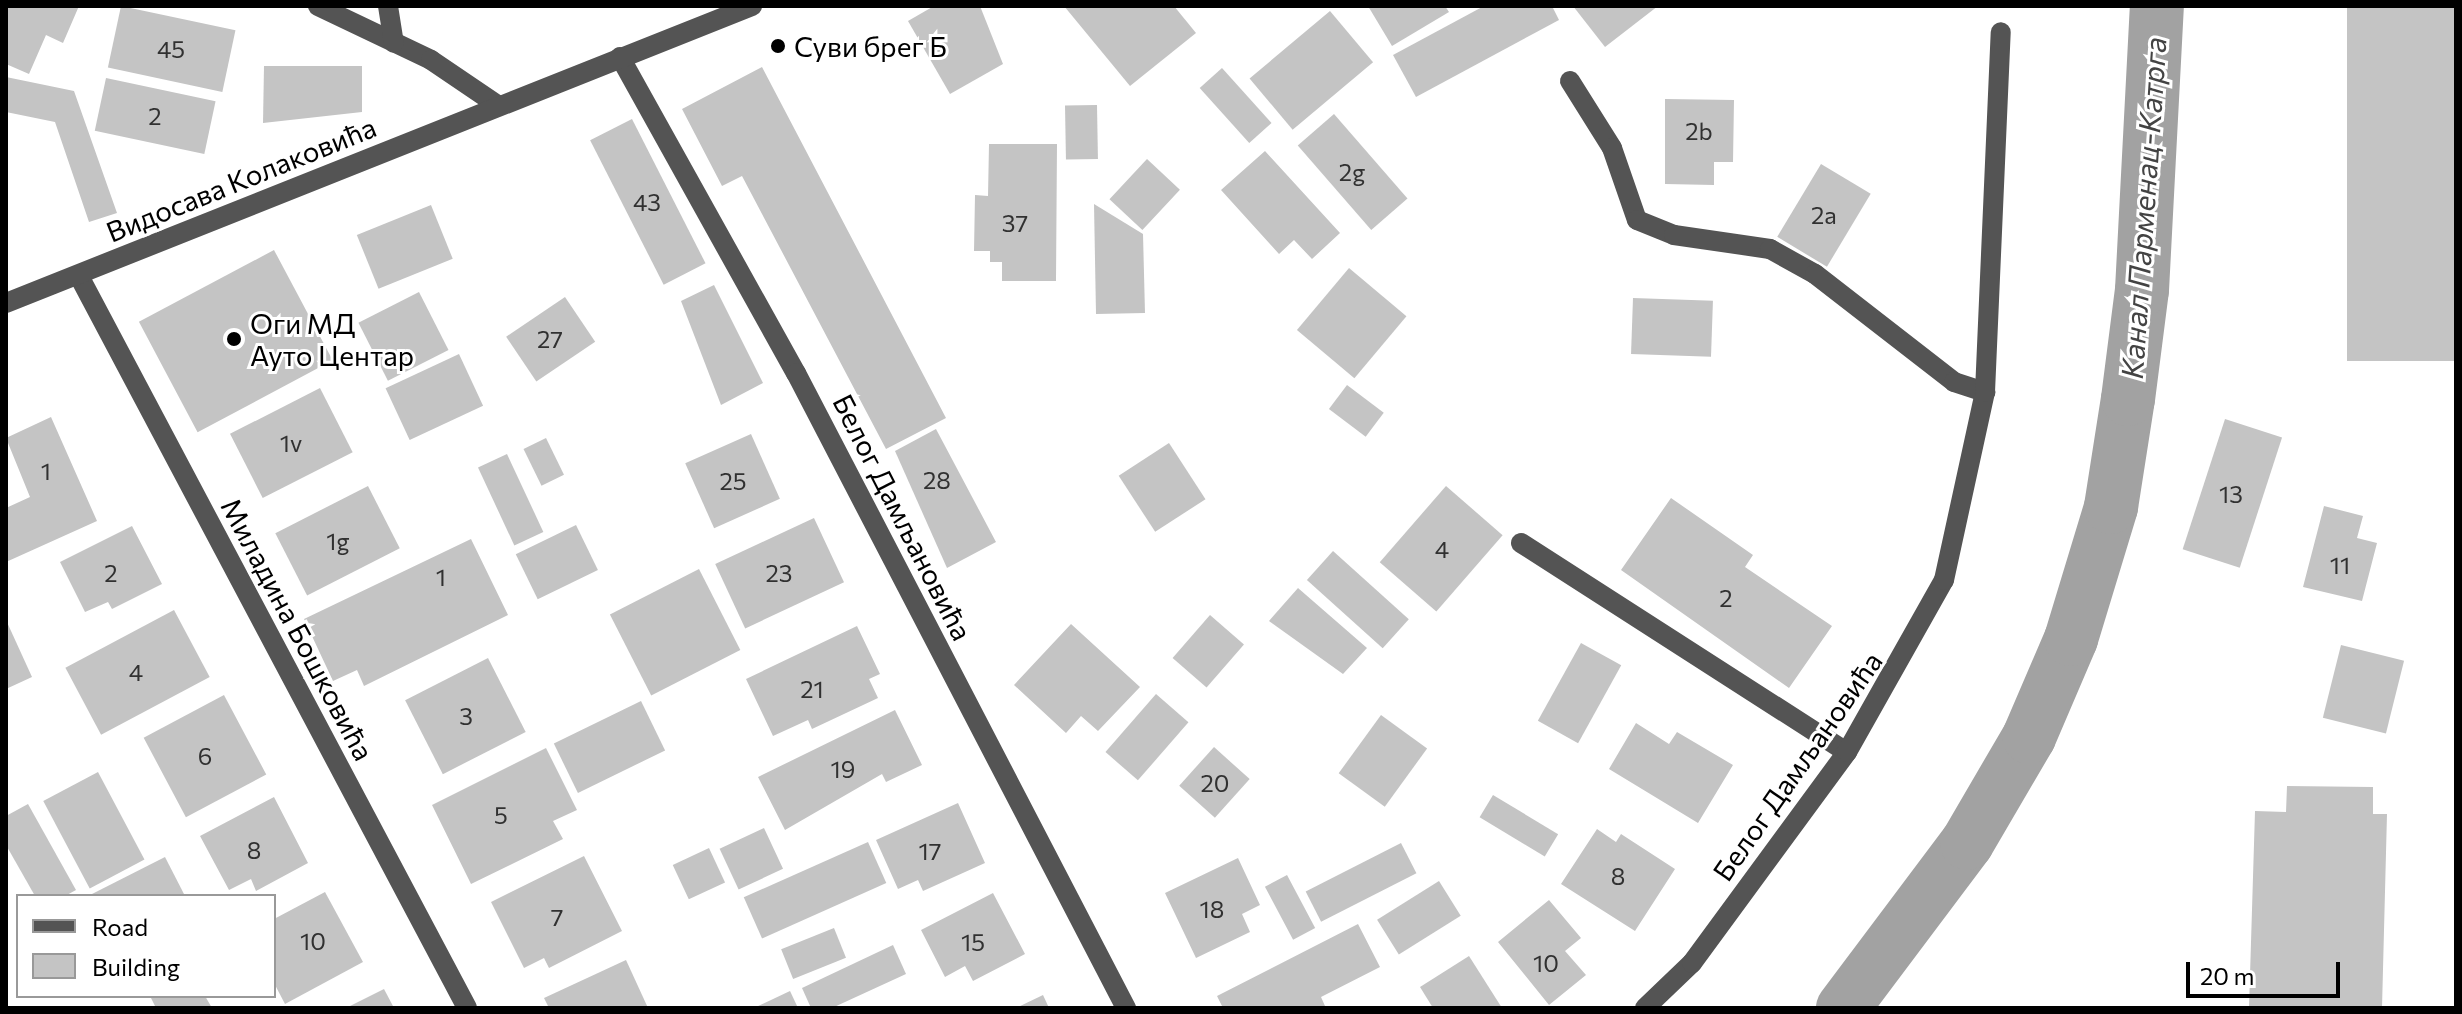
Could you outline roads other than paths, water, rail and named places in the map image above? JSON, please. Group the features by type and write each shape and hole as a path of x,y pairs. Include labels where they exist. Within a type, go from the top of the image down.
{"street":[{"path":"318,6 394,43 496,104"},
{"path":"388,6 394,43"},
{"name":"Видосава Колаковића","path":"6,303 79,276 496,104 752,6"},
{"name":"Белог Дамљановића","path":"1645,1008 1692,963 1847,752 1944,580 1985,392 2001,32"},
{"name":"Белог Дамљановића","path":"620,57 796,373 1126,1008"},
{"path":"1570,81 1612,148 1637,220 1674,235 1770,249 1815,274 1954,382 1985,392"},
{"name":"Миладина Бошковића","path":"79,276 467,1008"},
{"path":"1521,543 1847,752"}],"waterway":[{"name":"Канал Парменац-Катрга","path":"1843,1008 1967,843 2029,737 2071,639 2111,507 2128,399 2142,290 2157,6"}],"place":[{"name":"Суви брег Б","path":"778,46"},
{"name":"Оги МД Ауто Центар","path":"234,339"}]}
